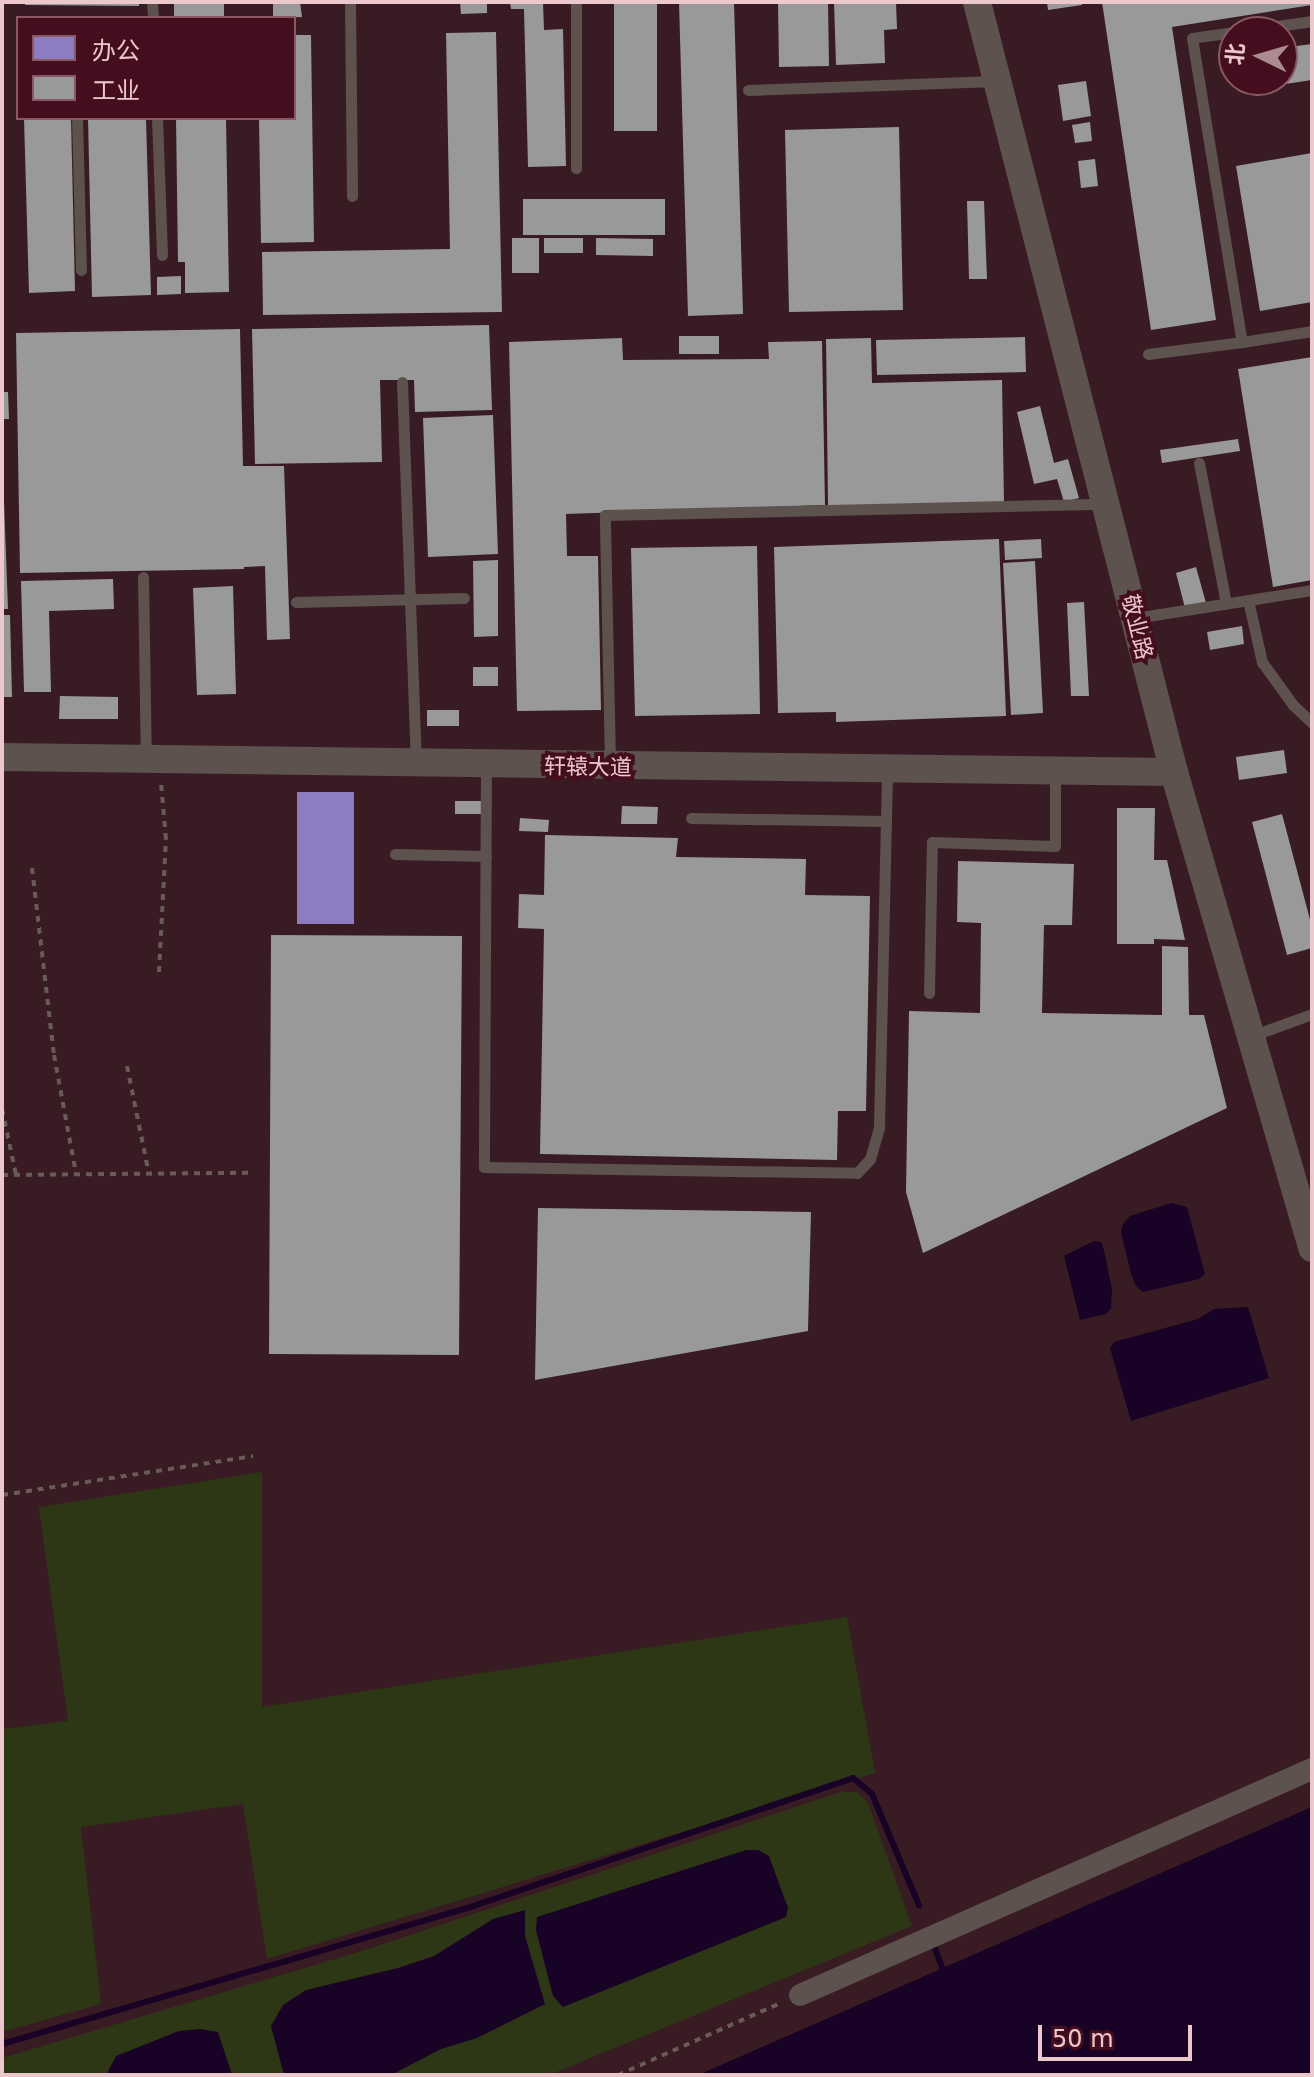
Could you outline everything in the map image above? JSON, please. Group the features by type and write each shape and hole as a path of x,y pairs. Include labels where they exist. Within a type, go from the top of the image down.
{"street":[{"name":"敬业路","path":"977,2 1174,772 1312,1248"},
{"name":"轩辕大道","path":"2,757 610,768 1174,772"},
{"path":"800,1995 1312,1769"}],"lane":[{"path":"350,2 352,196"},
{"path":"576,2 576,168"},
{"path":"1218,34 1192,38 1242,342"},
{"path":"748,90 997,81"},
{"path":"77,120 81,270"},
{"path":"157,120 162,255"},
{"path":"1148,354 1312,331"},
{"path":"402,382 416,764"},
{"path":"1199,463 1226,603"},
{"path":"610,768 605,515 1106,504"},
{"path":"143,577 152,760"},
{"path":"1135,618 1312,590"},
{"path":"296,602 464,598"},
{"path":"1248,600 1256,650 1262,662 1293,705 1312,723"},
{"path":"486,765 484,1167 857,1173 870,1159 879,1127 887,770"},
{"path":"929,993 932,842 1055,846 1055,771"},
{"path":"691,818 886,821"},
{"path":"395,854 486,856"},
{"path":"1250,1036 1312,1014"}],"path":[{"path":"152,760 166,839 159,972"},
{"path":"32,868 54,1055 76,1174"},
{"path":"127,1066 149,1174"},
{"path":"2,1109 16,1175"},
{"path":"2,1175 249,1173"},
{"path":"2,1495 253,1456"},
{"path":"618,2075 800,1995"}],"green space":[{"path":"262,1472 262,1707 847,1617 875,1773 267,1959 243,1804 81,1827 101,2004 2,2032 2,1729 68,1721 39,1507"},
{"path":"840,1792 857,1792 868,1803 912,1926 549,2075 2,2075 2,2058 362,1951"}],"shaded area":[{"path":"1171,1203 1187,1207 1205,1274 1199,1279 1143,1292 1136,1286 1131,1274 1121,1232 1123,1224 1130,1216"},
{"path":"1094,1241 1101,1242 1104,1250 1112,1290 1111,1308 1106,1314 1080,1320 1064,1256"},
{"path":"1248,1307 1269,1378 1131,1421 1110,1348 1114,1342 1198,1319 1214,1309"},
{"path":"1312,1807 1312,2075 698,2075"},
{"path":"746,1850 758,1850 769,1856 788,1908 786,1917 563,2007 553,1996 536,1930 537,1917"},
{"path":"525,1910 525,1936 545,2004 477,2038 441,2049 391,2075 284,2075 271,2026 283,2005 306,1990 434,1956 493,1919"},
{"path":"201,2029 218,2032 232,2075 106,2075 116,2056 179,2031"}],"building: 办公":[{"path":"297,792 354,792 354,924 297,924"}],"building: 工业":[{"path":"25,2 139,2 139,6 25,5"},
{"path":"174,2 224,2 224,16 174,16"},
{"path":"273,2 300,2 302,17 273,16"},
{"path":"460,2 487,2 487,13 461,14"},
{"path":"510,2 543,2 544,30 563,29 566,166 528,167 524,9 511,9"},
{"path":"614,2 657,2 657,131 614,131"},
{"path":"679,2 734,2 743,314 688,316"},
{"path":"778,2 828,2 829,66 779,67"},
{"path":"834,2 896,2 897,29 884,30 885,63 836,65"},
{"path":"1047,2 1082,2 1082,5 1048,10"},
{"path":"1102,2 1312,2 1312,5 1242,16 1218,16 1218,20 1172,27 1216,320 1151,330"},
{"path":"496,32 502,312 263,315 262,252 450,249 446,33"},
{"path":"296,35 311,35 314,242 261,243 259,120 296,120"},
{"path":"1312,44 1312,80 1298,82 1298,46"},
{"path":"1086,81 1091,116 1063,121 1058,85"},
{"path":"24,120 71,120 75,291 29,293"},
{"path":"88,120 146,120 151,295 92,297"},
{"path":"176,120 226,120 229,292 185,293 185,262 178,262"},
{"path":"1090,122 1092,141 1075,143 1072,125"},
{"path":"899,127 903,310 789,312 785,130"},
{"path":"1312,153 1312,302 1260,311 1236,166"},
{"path":"1095,159 1098,186 1081,188 1078,161"},
{"path":"523,199 665,199 665,235 523,235"},
{"path":"967,201 984,201 987,279 969,279"},
{"path":"512,238 539,238 539,273 512,273"},
{"path":"544,238 583,238 583,253 544,253"},
{"path":"596,238 653,239 653,256 596,255"},
{"path":"181,276 181,294 157,295 157,277"},
{"path":"489,325 492,410 415,412 414,380 380,380 382,462 255,464 252,329"},
{"path":"240,329 243,466 284,466 290,639 267,640 265,566 20,573 16,333"},
{"path":"679,336 719,336 719,354 679,354"},
{"path":"1025,337 1026,372 877,375 876,340"},
{"path":"622,338 623,360 769,359 768,342 822,341 825,505 566,514 567,556 598,556 601,710 517,711 509,342"},
{"path":"871,338 872,383 1002,380 1004,503 828,506 826,339"},
{"path":"1312,357 1312,580 1273,587 1238,369"},
{"path":"2,392 8,392 9,419 2,419"},
{"path":"1040,406 1054,463 1068,459 1079,498 1064,502 1057,479 1034,484 1017,412"},
{"path":"493,415 498,554 428,557 423,418"},
{"path":"1238,439 1240,451 1162,463 1160,450"},
{"path":"2,447 8,609 2,609"},
{"path":"999,539 1006,716 836,722 836,712 778,713 774,547"},
{"path":"1041,539 1042,558 1005,560 1004,541"},
{"path":"757,546 760,714 635,716 631,548"},
{"path":"498,560 498,636 474,637 473,561"},
{"path":"1035,561 1043,713 1011,715 1003,563"},
{"path":"1196,567 1206,603 1185,608 1176,573"},
{"path":"113,579 114,609 49,611 51,692 24,692 21,581"},
{"path":"233,586 236,694 197,695 193,588"},
{"path":"1084,602 1089,696 1071,696 1067,603"},
{"path":"2,615 10,615 12,697 2,697"},
{"path":"1242,626 1244,644 1210,650 1207,632"},
{"path":"473,667 498,667 498,686 473,686"},
{"path":"60,696 118,697 118,719 59,719"},
{"path":"427,710 459,710 459,726 427,726"},
{"path":"1284,750 1287,773 1239,780 1236,757"},
{"path":"455,801 482,801 482,814 455,814"},
{"path":"622,806 658,807 657,824 621,824"},
{"path":"1117,808 1155,808 1154,860 1167,860 1185,940 1154,939 1154,944 1117,944"},
{"path":"1282,814 1312,927 1312,948 1287,955 1252,822"},
{"path":"520,818 549,820 548,832 519,831"},
{"path":"545,835 678,838 676,857 806,859 805,895 870,896 866,1111 838,1111 837,1160 540,1154 544,929 518,928 519,894 544,895"},
{"path":"958,861 1074,864 1072,925 1044,925 1042,1013 1162,1015 1162,946 1188,947 1189,1015 1204,1015 1227,1108 923,1253 906,1192 909,1011 980,1013 981,923 957,922"},
{"path":"271,935 462,936 459,1355 269,1354"},
{"path":"538,1208 811,1212 808,1331 535,1380"}],"waterway":[{"path":"2,2044 476,1905 853,1778 872,1794 919,1905"},
{"path":"932,1940 945,1975"}]}
